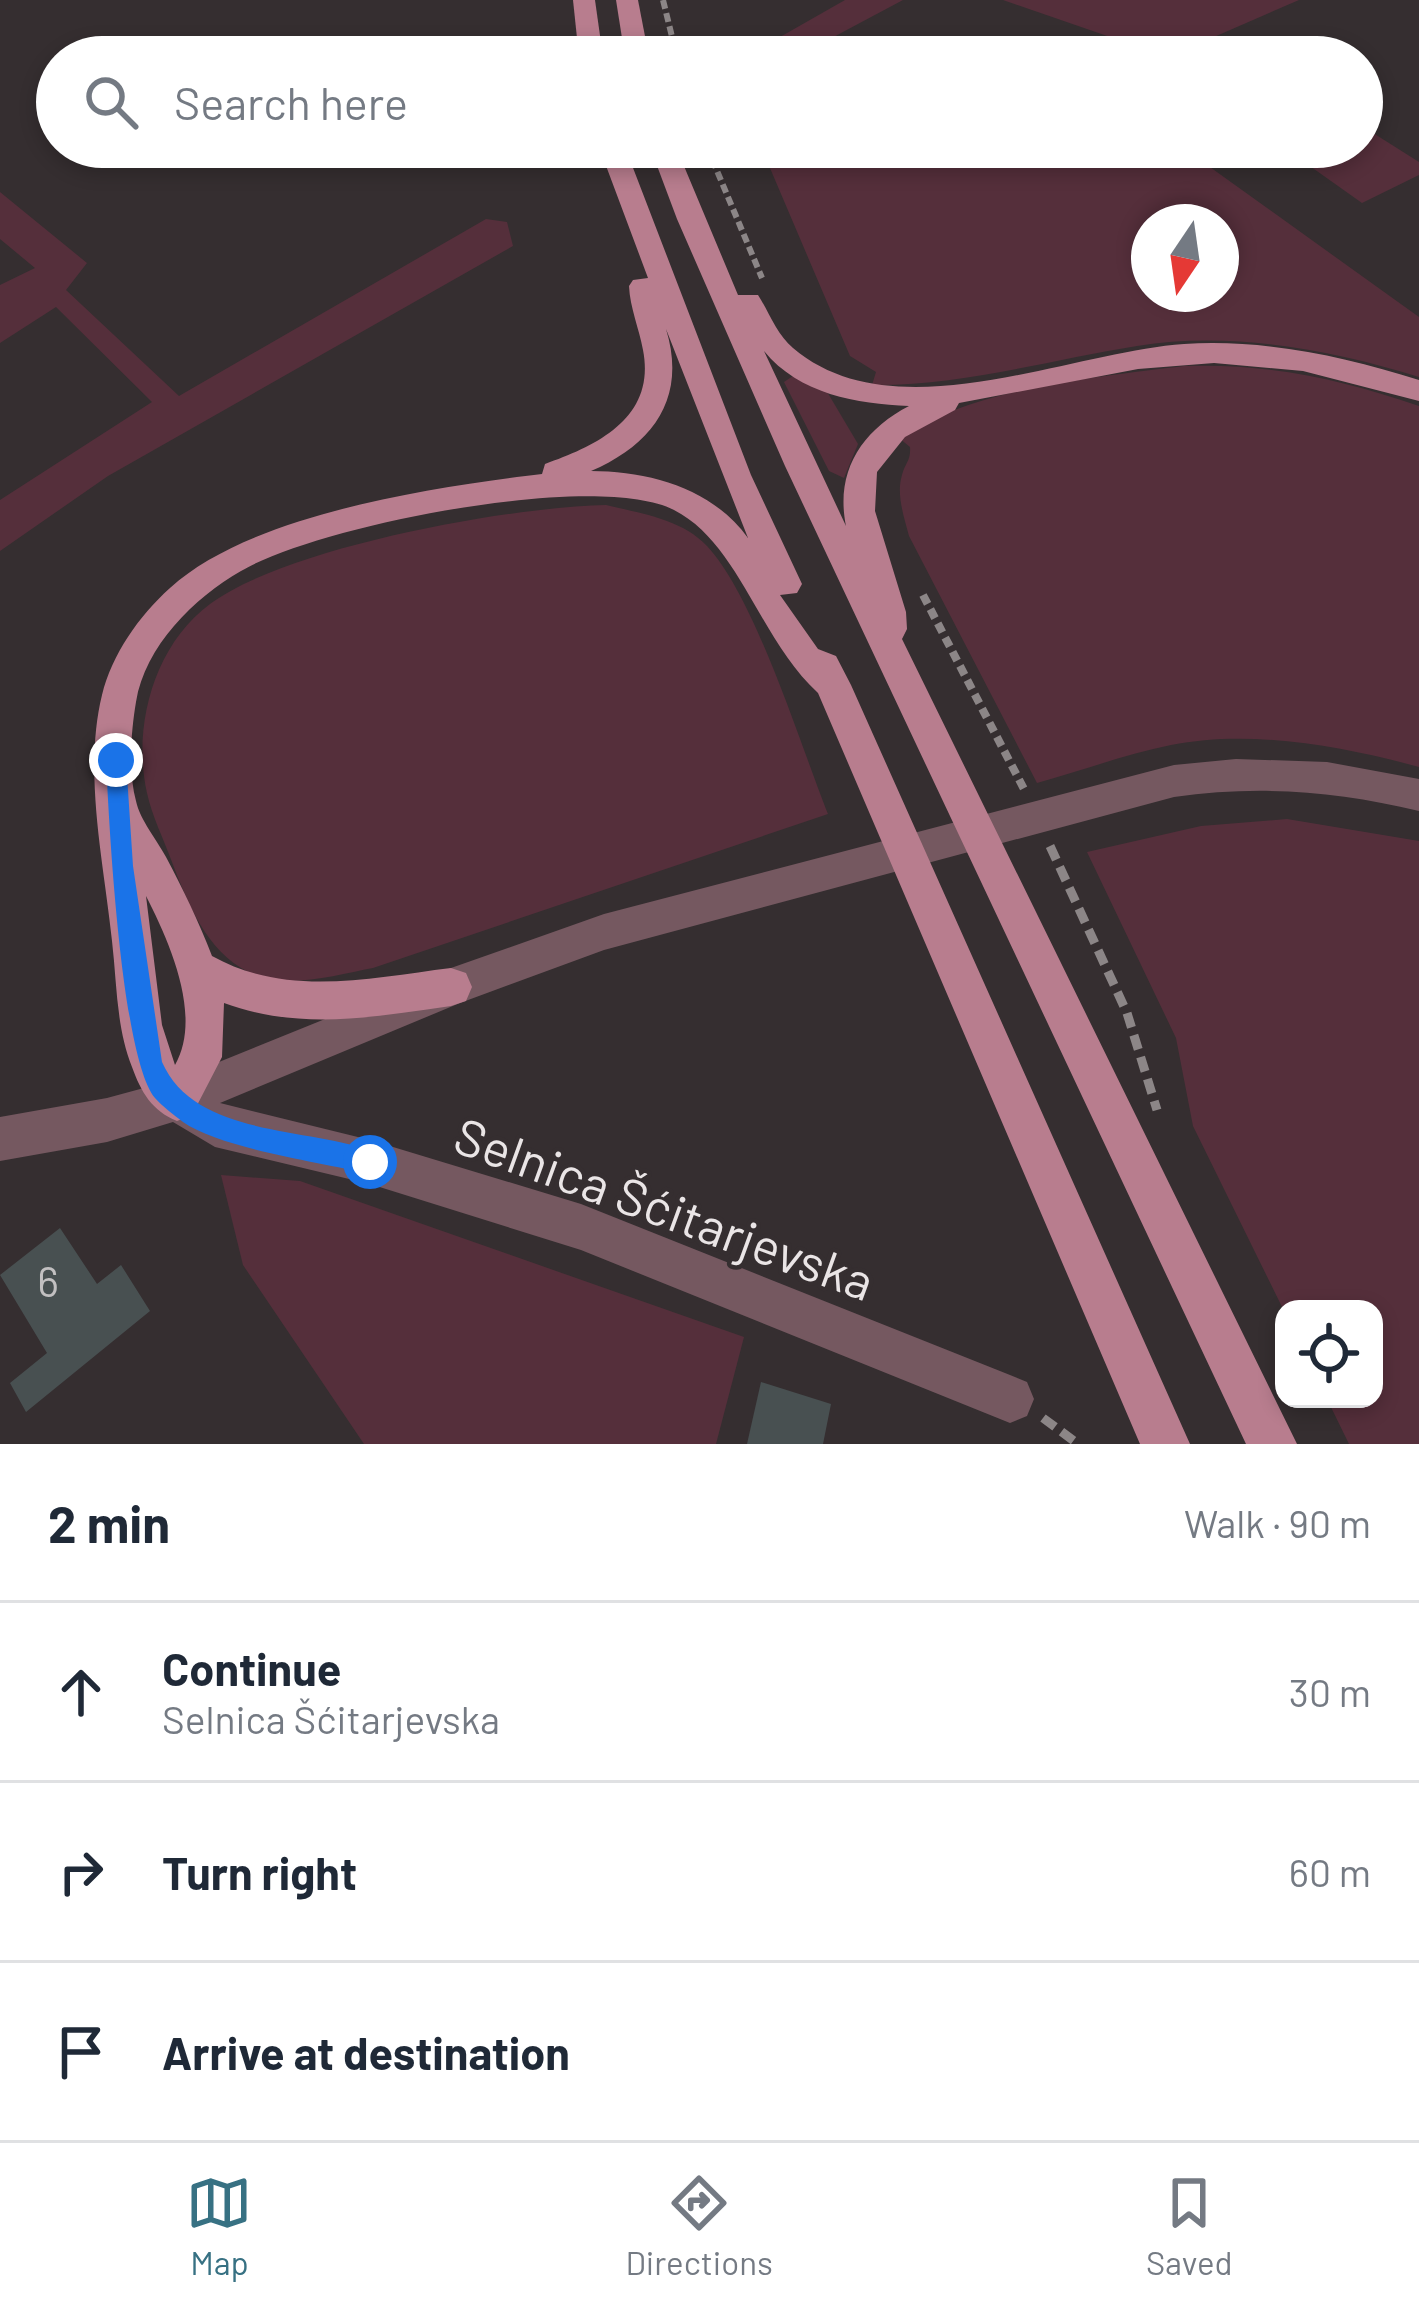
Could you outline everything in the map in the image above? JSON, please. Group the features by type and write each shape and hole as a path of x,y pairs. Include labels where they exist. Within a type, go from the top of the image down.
{"main road":[{"path":"584,0 588,36"},
{"path":"627,0 633,36"},
{"path":"619,168 734,475 832,685 1165,1444"},
{"path":"671,168 705,254 890,649 1272,1444"},
{"path":"498,492 600,456 639,429 650,412 660,363 643,302 649,253"},
{"path":"705,254 732,280 782,354 814,376 877,394 976,392 1150,358 1213,353 1322,364 1419,391"},
{"path":"890,649 884,576 858,509 865,464 878,443 906,419 976,392"},
{"path":"120,812 155,872 193,967 206,1033 202,1055 177,1100 161,1088 150,1063 122,866 116,711 123,680 146,637 193,586 227,562 301,531 498,492 600,482 670,494 696,508 741,550 790,641 832,685"},
{"path":"193,967 226,990 263,1000 303,1003 452,987"}],"street":[{"path":"0,1138 106,1120 177,1100 452,987 604,932 1174,781 1262,771 1419,795"},
{"name":"Selnica Šćitarjevska","path":"177,1100 215,1125 370,1162 581,1227 1010,1399"}],"path":[{"path":"663,0 672,36"},
{"path":"715,168 766,289"},
{"path":"919,588 1031,804"},
{"path":"1040,825 1126,1013 1162,1126"}],"shaded area":[{"path":"845,0 903,0 835,36 782,36"},
{"path":"1003,0 1299,0 1216,36 1107,36"},
{"path":"1383,139 1419,162 1419,175 1362,203 1313,168 1383,168"},
{"path":"770,168 1211,168 1419,317 1419,377 1315,351 1208,341 1137,346 972,377 872,385 876,372 850,356"},
{"path":"0,192 87,263 66,290 179,396 486,219 507,222 513,246 108,476 0,551 0,500 152,402 56,307 0,343 0,285 35,268 0,239"},
{"path":"1184,366 1245,367 1303,375 1419,406 1419,767 1359,752 1264,739 1201,740 1037,783 909,536 900,490 910,447 899,438 962,407 998,396"},
{"path":"793,376 826,390 858,444 844,478 829,471 784,382"},
{"path":"606,505 685,529 725,569 759,635 828,814 373,968 310,980 277,980 233,963 210,939 185,894 152,810 143,768 152,689 174,642 191,621 245,583 344,548 458,522"},
{"path":"1287,819 1419,841 1419,1444 1349,1444 1331,1408 1383,1408 1383,1300 1279,1300 1193,1126 1176,1038 1087,852 1201,826"},
{"path":"221,1175 300,1181 744,1337 716,1444 364,1444 243,1265"}],"building":[{"path":"60,1228 97,1284 121,1265 150,1311 26,1412 10,1383 47,1353 0,1275"},
{"path":"761,1382 831,1404 823,1444 747,1444"}],"route":[{"path":"116,760 122,866 150,1063 161,1088 194,1115 215,1125 370,1162"}]}
